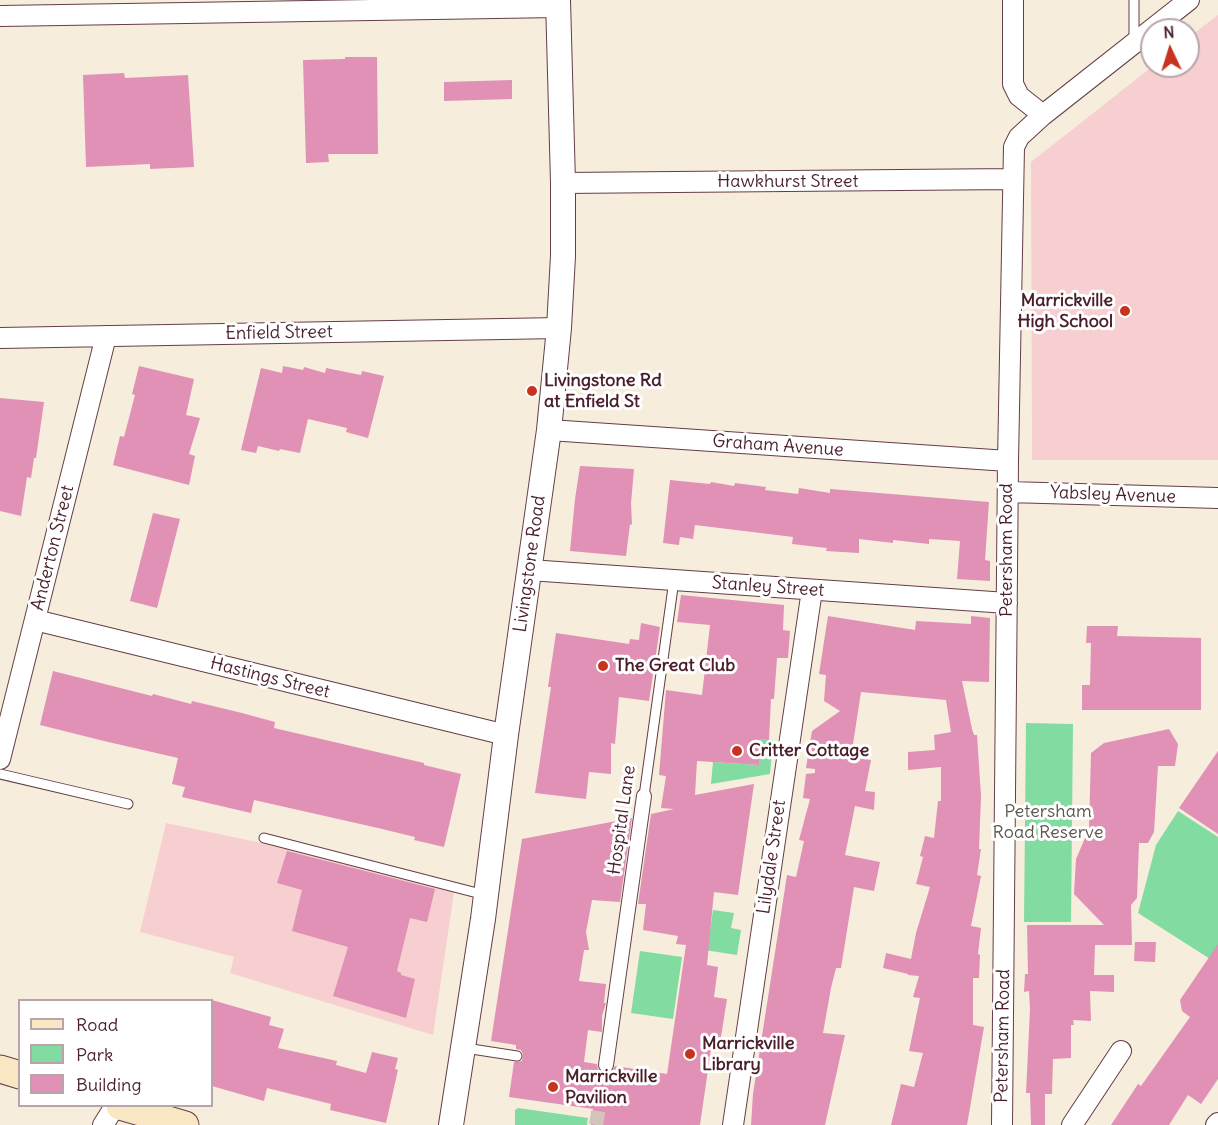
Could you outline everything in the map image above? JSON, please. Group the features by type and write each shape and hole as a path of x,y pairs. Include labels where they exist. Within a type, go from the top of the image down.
{"main road":[{"path":"0,1069 18,1074"},
{"path":"123,1107 185,1125"}],"street":[{"path":"1013,0 1013,84 1019,96 1043,115"},
{"name":"Petersham Road","path":"1002,1125 1008,461 1014,147 1019,137 1043,115 1190,0"},
{"path":"0,16 558,3"},
{"name":"Livingstone Road","path":"451,1125 486,895 549,430 559,328 563,256 563,183 558,3"},
{"name":"Hawkhurst Street","path":"563,183 1012,179"},
{"name":"Enfield Street","path":"0,338 559,328"},
{"name":"Anderton Street","path":"0,759 106,336"},
{"name":"Graham Avenue","path":"549,430 1008,461"},
{"name":"Yabsley Avenue","path":"1009,492 1218,498"},
{"name":"Stanley Street","path":"530,570 1007,603"},
{"name":"Lilydale Street","path":"733,1125 812,590"},
{"name":"Hastings Street","path":"35,621 506,735"},
{"name":"Hospital Lane","path":"606,1065 644,796"},
{"path":"1072,1125 1121,1051"},
{"path":"103,1125 114,1107"}],"lane":[{"path":"1134,0 1134,44"},
{"name":"Hospital Lane","path":"644,796 674,580"},
{"path":"0,774 128,804"},
{"path":"264,838 486,895"},
{"path":"463,1048 517,1056"}],"shaded area":[{"name":"Marrickville High School","path":"1218,15 1218,460 1032,460 1031,162 1140,76 1200,78 1200,29"},
{"path":"166,823 262,843 454,892 433,1035 230,973 234,957 140,932"}],"green space":[{"name":"Petersham Road Reserve","path":"1026,723 1073,724 1071,922 1024,922"},
{"path":"760,739 773,740 770,774 711,784 713,762 759,765"},
{"path":"1178,811 1218,837 1218,964 1138,913 1156,845"},
{"path":"713,910 734,913 731,928 741,930 737,955 698,949 709,938"},
{"path":"640,951 682,957 673,1019 631,1013"},
{"path":"518,1108 588,1118 587,1125 515,1125 515,1110"}],"building":[{"path":"345,57 377,57 378,154 328,154 329,162 306,163 303,60 345,59"},
{"path":"124,73 125,78 188,75 194,167 150,169 150,164 86,167 83,75"},
{"path":"512,80 512,99 444,101 444,82"},
{"path":"139,366 194,379 186,415 200,418 189,454 195,456 189,485 113,465 120,436 124,437 135,395 132,394"},
{"path":"283,366 303,370 304,367 325,373 326,368 361,375 362,371 384,376 368,438 346,432 347,428 308,419 300,453 258,446 256,453 241,450 261,368 282,373"},
{"path":"0,398 44,402 36,458 34,458 31,478 27,477 21,516 0,511"},
{"path":"580,466 634,469 632,525 630,524 626,556 570,551"},
{"path":"670,480 710,484 711,482 734,486 735,483 798,494 799,488 830,493 830,489 989,502 985,560 990,561 990,581 957,579 960,541 929,539 929,544 859,539 859,553 826,551 827,548 792,544 793,537 695,525 693,539 680,537 679,545 663,543"},
{"path":"153,513 180,519 157,608 130,601"},
{"path":"681,595 784,605 783,630 790,631 788,658 777,658 774,699 771,699 769,740 760,739 759,765 697,761 695,795 754,784 738,895 714,892 707,965 718,967 714,997 727,999 720,1043 712,1042 700,1125 591,1125 593,1109 509,1097 514,1062 522,1061 523,1054 521,1050 516,1049 516,1045 491,1041 522,839 632,818 620,902 592,900 586,932 589,950 584,950 579,981 606,984 604,1003 606,1003 602,1016 602,1032 588,1030 584,1062 597,1064 598,1069 604,1074 610,1073 615,1066 667,1074 686,945 676,944 678,936 643,930 646,904 638,904 651,814 674,809 661,808 666,776 659,775 666,690 702,695 710,625 677,622"},
{"path":"828,616 915,630 916,621 971,624 971,616 990,618 989,682 962,681 972,729 974,735 977,735 981,796 979,849 981,849 977,875 981,876 971,926 981,928 978,954 980,955 979,978 973,978 973,1025 984,1027 967,1125 891,1125 901,1084 914,1087 923,1053 909,1051 920,998 913,997 919,976 883,968 886,953 911,959 930,887 916,884 923,857 920,856 925,836 934,838 938,801 941,801 941,767 908,770 908,752 935,750 934,735 951,732 946,700 861,692 851,757 871,760 865,791 875,792 874,810 855,806 845,855 880,862 874,891 854,887 841,968 836,968 831,988 823,1033 845,1035 825,1125 751,1125 753,1094 787,875 796,877 804,841 799,840 810,799 803,798 806,774 815,773 815,769 806,768 812,731 840,711 824,701 826,675 819,674"},
{"path":"641,623 660,627 649,701 619,697 615,744 611,743 611,774 589,772 586,799 535,793 551,687 548,687 556,633 629,644 630,639 639,640"},
{"path":"1087,626 1118,626 1117,636 1201,638 1201,710 1082,710 1082,685 1090,685 1091,643 1086,643"},
{"path":"53,671 152,696 153,694 191,704 192,701 242,713 275,722 274,728 424,763 424,765 461,774 444,847 414,840 415,837 254,800 251,813 182,797 185,787 172,784 178,758 40,725"},
{"path":"1169,729 1178,744 1175,766 1158,766 1154,832 1148,843 1139,843 1137,898 1131,905 1132,945 1095,945 1094,975 1114,975 1114,992 1090,991 1091,1021 1073,1020 1071,1058 1053,1059 1052,1094 1045,1094 1045,1125 1031,1125 1030,1093 1026,1093 1030,1009 1029,991 1024,992 1025,974 1028,974 1027,925 1104,925 1074,894 1076,859 1089,829 1091,753 1104,743"},
{"path":"1218,751 1218,834 1179,808"},
{"path":"287,851 435,889 427,922 410,918 397,971 401,975 415,979 406,1018 333,996 348,947 292,931 302,890 277,883"},
{"path":"1135,942 1156,942 1155,962 1134,961"},
{"path":"1218,944 1218,1079 1201,1104 1188,1095 1169,1125 1111,1125 1138,1084 1141,1086 1190,1017 1182,1011 1180,1000"},
{"path":"213,1000 271,1017 269,1025 284,1029 278,1048 337,1061 336,1065 366,1073 372,1052 398,1058 395,1069 398,1070 386,1123 330,1110 331,1104 267,1088 264,1101 213,1086"}],"tunnel":[{"path":"596,1125 606,1065"}],"place":[{"name":"Marrickville High School","path":"1125,311"},
{"name":"Livingstone Rd at Enfield St","path":"532,391"},
{"name":"The Great Club","path":"603,666"},
{"name":"Critter Cottage","path":"737,751"},
{"name":"Marrickville Library","path":"690,1054"},
{"name":"Marrickville Pavilion","path":"553,1087"}]}
